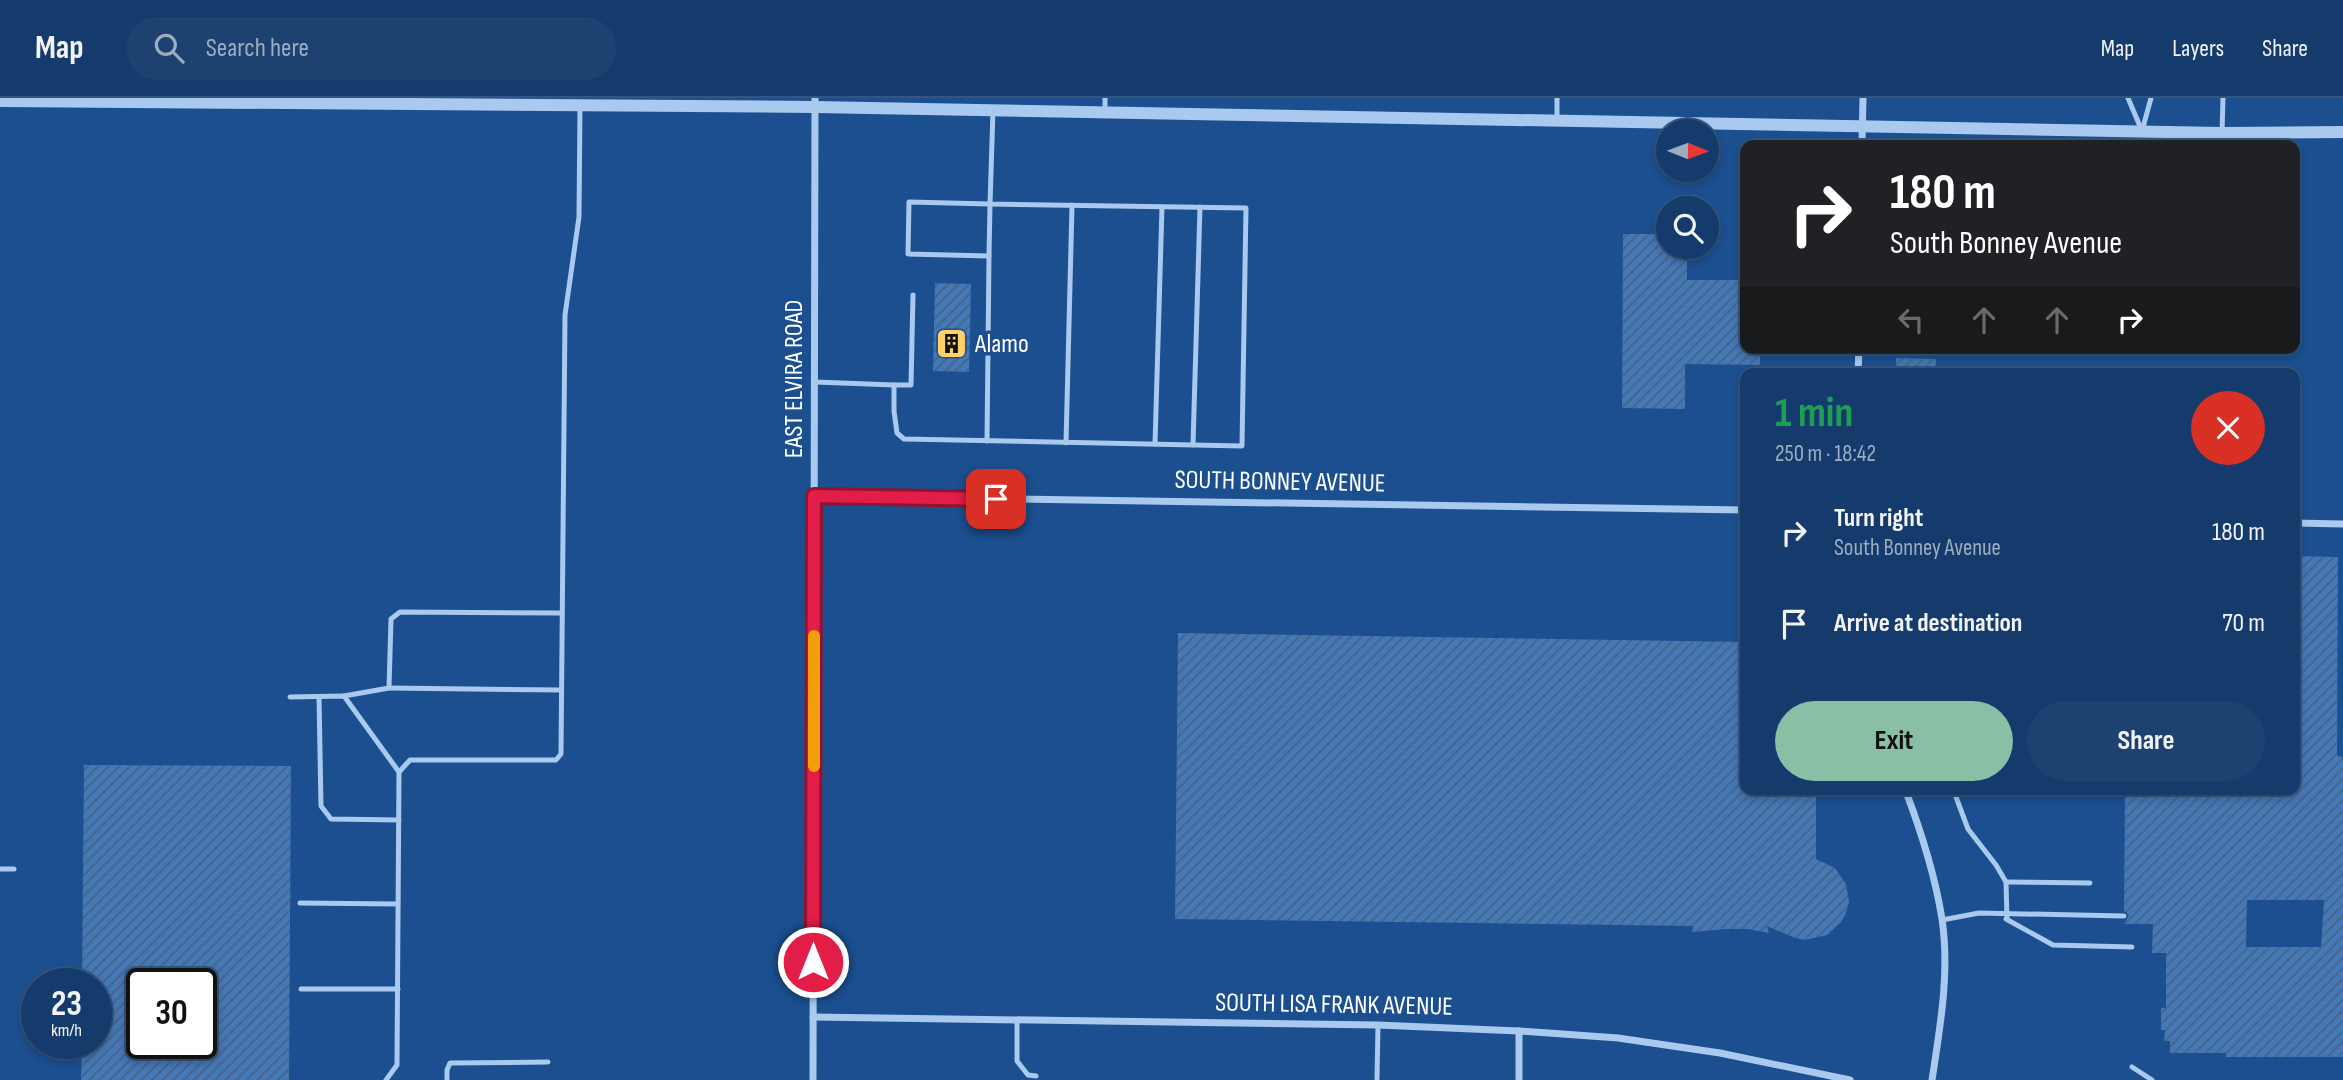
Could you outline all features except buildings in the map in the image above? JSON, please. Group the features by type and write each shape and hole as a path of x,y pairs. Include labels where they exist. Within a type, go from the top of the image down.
{"street":[{"path":"1862,140 1863,98"},
{"path":"0,101 497,101 580,105 815,102 993,110 2222,133 2343,132"},
{"name":"EAST ELVIRA ROAD","path":"813,1080 815,102"},
{"name":"SOUTH BONNEY AVENUE","path":"814,496 1740,510"},
{"path":"2300,523 2343,524"},
{"path":"1907,795 1923,838 1942,920 1945,965 1943,1009 1932,1080"},
{"name":"SOUTH LISA FRANK AVENUE","path":"813,1017 1378,1025 1519,1031 1643,1042 1720,1054 1850,1080"},
{"path":"1519,1031 1519,1080"}],"lane":[{"path":"1105,98 1105,112"},
{"path":"1557,98 1557,120"},
{"path":"2128,98 2142,131"},
{"path":"2142,131 2151,98"},
{"path":"2222,133 2223,98"},
{"path":"399,772 410,760 556,760 561,754 565,315 579,217 580,105"},
{"path":"987,441 993,110"},
{"path":"894,385 897,433 904,439 1242,446 1246,208 909,202 908,254 989,256"},
{"path":"1066,443 1072,205"},
{"path":"1155,444 1162,207"},
{"path":"1193,445 1200,207"},
{"path":"815,382 911,385 913,295"},
{"path":"389,688 391,620 400,612 561,613"},
{"path":"290,697 344,696 389,688 561,690"},
{"path":"319,696 321,806 331,819 399,820"},
{"path":"344,696 399,772 397,1065 386,1080"},
{"path":"1955,795 1968,829 2006,882 2007,917"},
{"path":"0,869 14,869"},
{"path":"2006,882 2090,883"},
{"path":"300,903 398,904"},
{"path":"1942,920 1979,913 1997,914 2007,917 2053,945 2132,947"},
{"path":"2007,917 2124,916"},
{"path":"301,989 398,989"},
{"path":"1017,1021 1017,1061 1028,1075 1036,1076"},
{"path":"1377,1079 1378,1025"},
{"path":"447,1080 450,1063 548,1062"},
{"path":"2132,1067 2152,1080"}],"slow traffic":[{"path":"814,636 814,766"}],"place":[{"name":"Alamo","path":"952,344"}],"route":[{"path":"813,962 814,496 996,499"}]}
